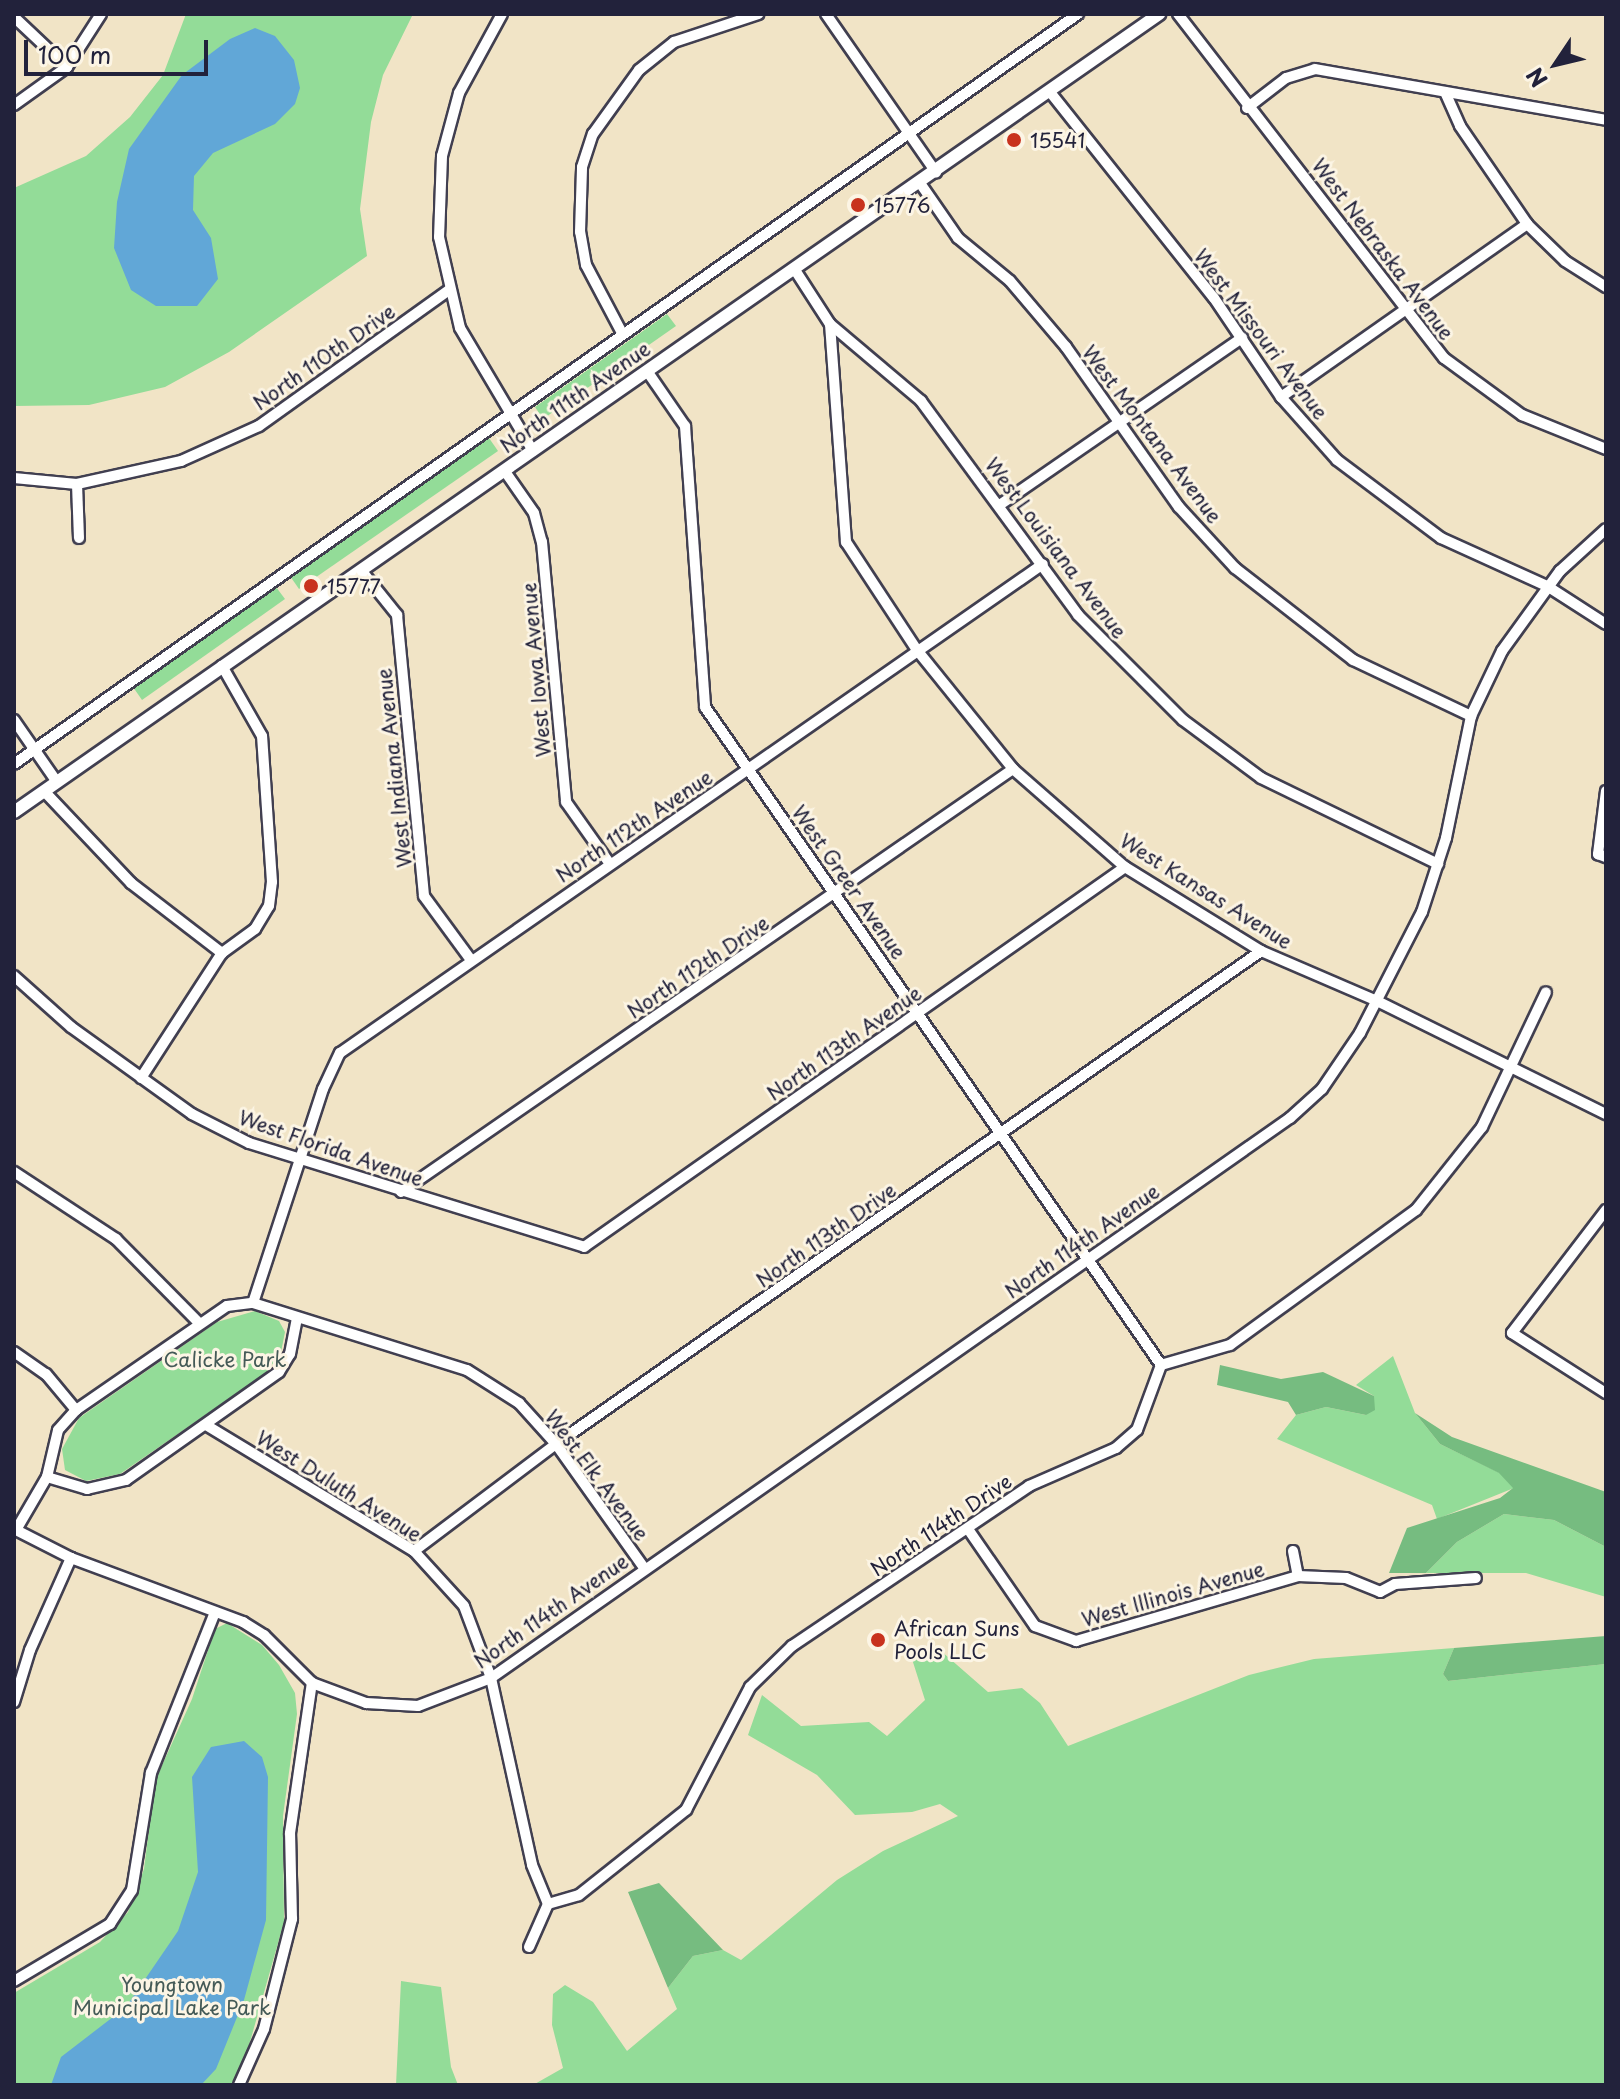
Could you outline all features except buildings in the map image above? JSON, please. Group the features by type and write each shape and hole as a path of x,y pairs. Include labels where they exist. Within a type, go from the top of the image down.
{"street":[{"path":"14,105 67,67 101,14"},
{"path":"502,14 459,93 442,156 439,237 460,328 507,414 533,451"},
{"path":"622,333 586,265 580,232 582,167 593,134 639,70 674,42 758,14"},
{"path":"826,14 936,172"},
{"name":"North 111th Avenue","path":"14,764 1078,14"},
{"name":"North 111th Avenue","path":"14,812 1159,14"},
{"name":"West Nebraska Avenue","path":"1178,14 1247,108 1311,180 1405,310 1444,358 1492,397 1544,426 1606,449"},
{"path":"14,17 67,67"},
{"path":"1247,108 1286,78 1315,69 1606,120"},
{"name":"West Missouri Avenue","path":"1050,92 1242,338 1281,397 1337,460 1401,513 1454,545 1547,586 1606,624"},
{"path":"1445,92 1460,126 1527,224 1565,261 1606,287"},
{"name":"West Montana Avenue","path":"920,183 958,238 1010,281 1066,347 1187,516 1267,598 1373,672 1471,716"},
{"path":"1281,397 1527,224"},
{"name":"West Kansas Avenue","path":"795,270 830,324 846,542 917,650 1013,769 1125,867 1261,951 1375,1000 1606,1114"},
{"name":"North 110th Drive","path":"14,478 77,484 181,461 259,426 449,290"},
{"name":"West Louisiana Avenue","path":"830,324 921,401 1001,504 1078,615 1183,720 1261,778 1438,864"},
{"path":"1001,504 1120,425 1242,338"},
{"name":"West Greer Avenue","path":"647,371 685,426 705,707 1161,1365"},
{"name":"West Iowa Avenue","path":"504,470 534,513 542,542 566,802 610,864"},
{"path":"77,484 79,538"},
{"name":"North 114th Avenue","path":"312,1683 366,1703 418,1706 491,1678 1306,1105 1348,1054 1422,912 1438,864 1471,716 1502,651 1547,586 1606,529"},
{"name":"North 112th Avenue","path":"253,1303 298,1160 340,1053 1043,564"},
{"name":"West Indiana Avenue","path":"361,570 397,615 424,896 471,960"},
{"path":"141,1078 222,953 255,929 269,906 272,882 262,736 222,666"},
{"path":"14,720 57,782"},
{"name":"North 112th Drive","path":"401,1192 1013,769"},
{"path":"44,791 131,883 222,953"},
{"path":"1602,856 1606,791"},
{"name":"North 113th Avenue","path":"584,1247 1125,867"},
{"name":"North 113th Drive","path":"414,1551 556,1444 1261,951"},
{"name":"West Florida Avenue","path":"14,976 71,1027 141,1078 192,1114 249,1143 584,1247"},
{"path":"1161,1365 1230,1345 1396,1228 1467,1150 1513,1067 1546,992"},
{"path":"14,1172 116,1239 199,1323"},
{"path":"1606,1210 1512,1333 1606,1393"},
{"path":"239,2085 264,2029 292,1919 290,1833 312,1683 264,1635 215,1612 71,1558 15,1530 47,1477 58,1430 76,1410 227,1306 253,1303"},
{"name":"West Elk Avenue","path":"253,1303 467,1370 519,1403 556,1444 644,1568"},
{"path":"47,1477 87,1489 111,1487 206,1425 279,1372 290,1354 297,1319"},
{"path":"14,1352 46,1374 76,1410"},
{"name":"North 114th Drive","path":"548,1904 579,1895 686,1810 750,1687 792,1646 1029,1486 1091,1462 1137,1430 1161,1365"},
{"name":"West Duluth Avenue","path":"206,1425 414,1551 464,1606 491,1678 532,1865 548,1904"},
{"name":"West Illinois Avenue","path":"968,1529 1035,1626 1076,1641 1298,1576 1346,1578 1380,1592 1395,1584 1476,1578"},
{"path":"1293,1551 1298,1576"},
{"path":"14,1702 30,1650 71,1558"},
{"path":"14,1981 110,1924 132,1890 151,1773 215,1612"},
{"path":"529,1947 548,1904"}],"green space":[{"path":"186,14 413,14 383,75 371,122 360,209 367,256 229,352 165,387 89,405 14,406 14,188 86,156 130,117 163,75"},
{"path":"667,314 676,326 543,419 535,407"},
{"path":"489,438 498,451 299,589 290,576"},
{"path":"276,587 285,599 142,700 133,687"},
{"name":"Calicke Park","path":"255,1311 279,1321 285,1332 281,1352 266,1373 120,1474 86,1481 65,1470 62,1449 79,1418 217,1322"},
{"path":"1393,1356 1415,1413 1440,1444 1500,1473 1514,1488 1437,1519 1432,1505 1277,1439 1296,1415 1326,1407 1366,1415 1374,1396 1356,1385"},
{"path":"1220,1365 1281,1379 1323,1372 1374,1396 1375,1410 1366,1415 1326,1407 1296,1415 1288,1402 1217,1385"},
{"path":"1415,1413 1452,1437 1606,1492 1606,1547 1554,1520 1504,1514 1457,1542 1426,1573 1389,1573 1407,1528 1500,1498 1513,1488 1499,1473 1440,1444"},
{"path":"1504,1514 1554,1520 1606,1547 1606,1597 1526,1573 1426,1573 1457,1542"},
{"name":"Youngtown Municipal Lake Park","path":"227,1623 262,1645 279,1665 295,1693 297,1714 283,1816 284,1922 244,2063 232,2085 14,2085 14,1993 100,1942 128,1912 144,1869 155,1781 192,1699 215,1629"},
{"path":"1606,1636 1606,1664 1448,1681 1443,1674 1454,1648"},
{"path":"933,1644 988,1692 1022,1688 1040,1703 1068,1746 1249,1675 1314,1659 1454,1648 1443,1674 1448,1681 1606,1664 1606,2085 533,2085 563,2068 552,2025 553,1994 565,1985 593,2002 627,2051 677,2009 668,1988 693,1956 723,1950 741,1960 837,1880 883,1851 958,1816 940,1804 912,1812 855,1815 817,1775 748,1735 762,1695 801,1726 869,1722 887,1736 925,1700 912,1659"},
{"path":"659,1883 723,1950 693,1956 668,1988 628,1892"},
{"path":"401,1981 441,1987 451,2067 458,2085 396,2085"}],"water":[{"path":"255,28 275,36 294,60 300,88 295,104 275,124 213,153 194,176 193,210 211,238 218,279 197,306 156,306 131,290 114,248 117,202 129,149 182,75 230,39"},
{"path":"244,1741 262,1757 268,1777 266,1920 244,2000 216,2069 201,2085 51,2085 61,2057 126,2007 178,1931 198,1872 192,1777 211,1747"}],"place":[{"name":"15541","path":"1014,140"},
{"name":"15776","path":"858,205"},
{"name":"15777","path":"311,586"},
{"name":"African Suns Pools LLC","path":"878,1640"}]}
